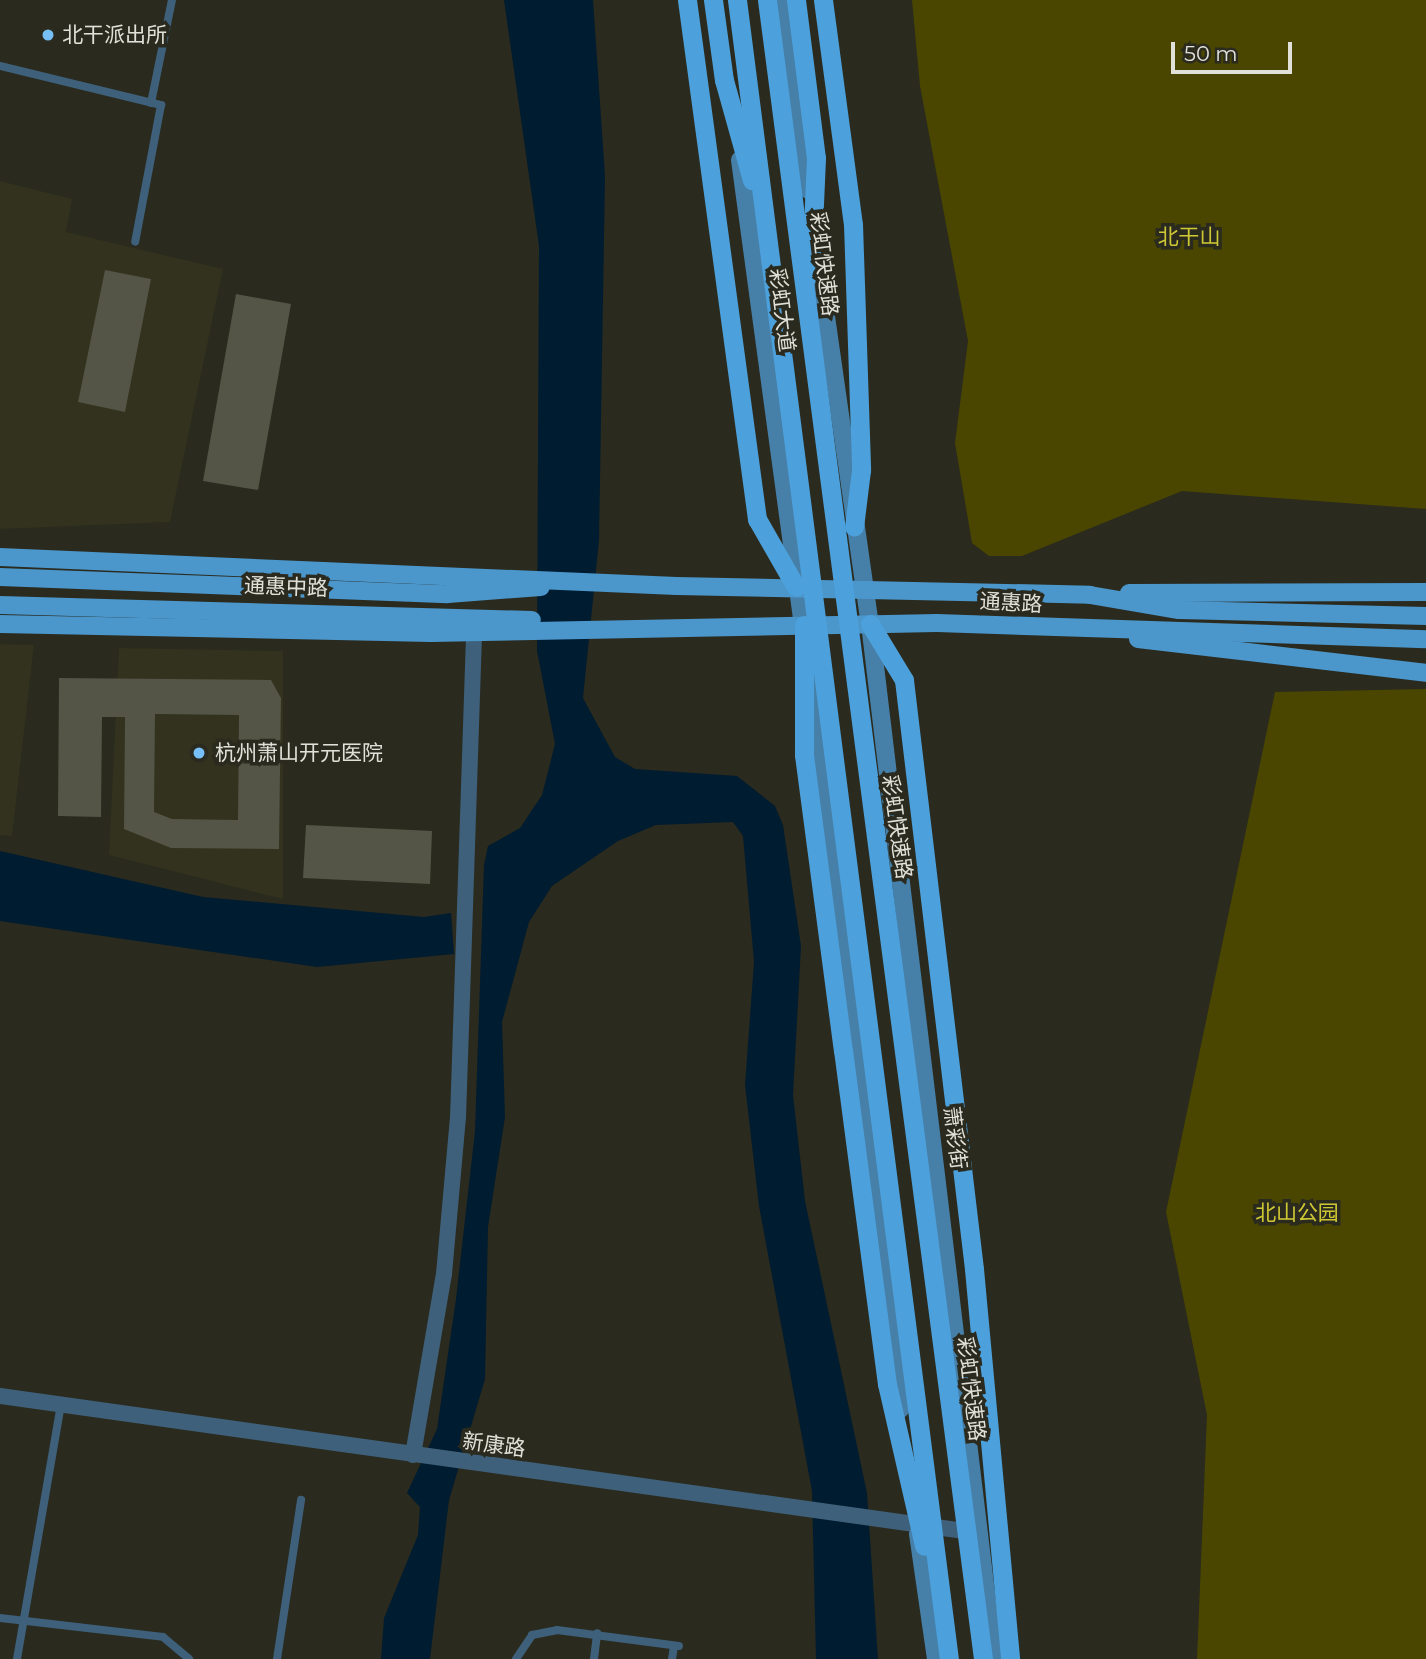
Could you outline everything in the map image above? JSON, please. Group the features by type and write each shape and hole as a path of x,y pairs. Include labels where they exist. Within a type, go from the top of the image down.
{"highway":[{"path":"687,0 757,519 796,587"},
{"path":"713,0 724,80 772,255"},
{"path":"737,0 772,255 949,1659"},
{"name":"彩虹快速路","path":"767,0 984,1659"},
{"path":"796,0 816,158 809,331"},
{"path":"823,0 853,224 853,340 861,470 854,527"},
{"path":"870,624 904,680 950,1055 1010,1659"},
{"path":"804,625 804,755 887,1384 949,1659"}],"main road":[{"name":"彩虹大道","path":"719,0 796,587 804,625"},
{"name":"彩虹大道","path":"784,0 862,588 870,624"},
{"name":"通惠中路","path":"0,557 600,583"},
{"name":"通惠中路","path":"0,577 475,595 568,582"},
{"name":"通惠路","path":"600,583 1090,594 1179,610 1426,616"},
{"path":"1090,594 1426,592"},
{"name":"通惠中路","path":"0,604 509,616 569,626"},
{"name":"通惠中路","path":"0,624 474,630 593,626"},
{"name":"通惠路","path":"593,626 870,624 1426,639"},
{"name":"萧彩街","path":"870,624 982,1534 994,1659"},
{"path":"804,625 936,1659"},
{"path":"1097,632 1240,655 1426,673"}],"street":[{"path":"414,1455 444,1275 458,1118 474,630"},
{"name":"新康路","path":"0,1396 894,1525 982,1534"}],"lane":[{"path":"150,103 172,0"},
{"path":"0,66 161,105 135,242"},
{"path":"17,1659 61,1405"},
{"path":"277,1659 301,1500"},
{"path":"0,1618 163,1637 189,1659"},
{"path":"594,1659 597,1633"},
{"path":"516,1659 532,1635 597,1633 676,1646 672,1659"}],"shaded area":[{"path":"0,181 72,199 66,232 223,269 170,522 0,529"},
{"path":"0,644 34,645 12,836 0,835"},
{"name":"杭州萧山开元医院","path":"119,648 283,651 283,899 109,855"}],"green space":[{"name":"北干山","path":"912,0 1426,0 1426,509 1182,491 1022,556 989,556 972,543 955,443 968,341 920,86"},
{"name":"北山公园","path":"1426,689 1426,1659 1197,1659 1207,1415 1166,1212 1275,692"}],"water":[{"path":"504,0 593,0 605,176 599,540 583,698 615,757 635,769 737,776 775,806 783,825 801,946 793,1095 805,1201 867,1493 878,1659 816,1659 812,1491 759,1206 745,1085 754,962 743,836 733,822 656,825 618,841 552,886 529,922 502,1022 505,1117 488,1227 485,1379 449,1500 430,1659 381,1659 384,1618 418,1535 420,1507 407,1493 437,1429 456,1299 475,1131 484,865 488,846 520,828 542,795 555,744 537,651 539,246"},
{"path":"0,851 203,897 424,917 451,913 454,954 317,967 0,921"}],"building":[{"path":"105,270 151,279 125,412 78,402"},
{"path":"236,294 291,304 258,490 203,481"},
{"path":"59,678 271,680 281,698 279,849 171,848 124,829 125,717 102,717 101,817 58,816","holes":["155,714 239,715 238,820 172,819 154,812"]},
{"path":"306,825 432,831 430,884 303,878"}],"place":[{"name":"北干派出所","path":"48,35"},
{"name":"杭州萧山开元医院","path":"199,753"}]}
